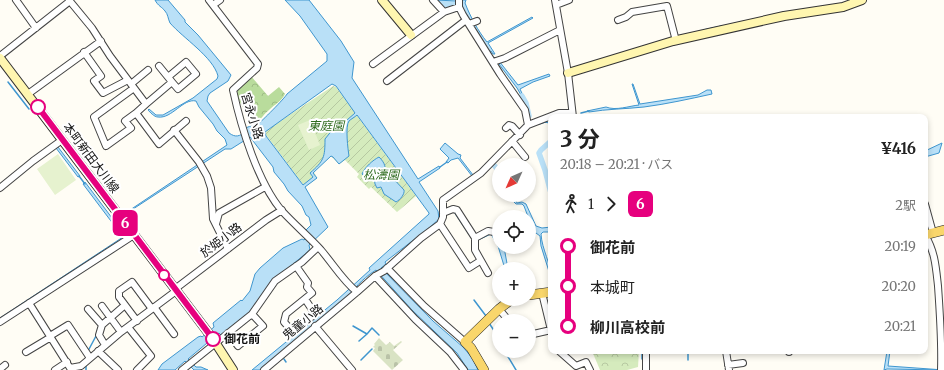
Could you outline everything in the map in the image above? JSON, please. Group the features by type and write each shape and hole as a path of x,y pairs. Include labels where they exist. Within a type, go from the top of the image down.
{"main road":[{"path":"382,0 411,35"},
{"path":"568,73 676,41 784,16 843,7 862,0"},
{"name":"本町新田大川線","path":"0,57 28,94 58,143 134,235 215,341 233,370"},
{"path":"928,235 944,230"},
{"path":"536,294 547,292"},
{"path":"484,370 471,348 465,342 503,306"}],"street":[{"path":"16,0 36,28"},
{"name":"宮永小路","path":"209,0 258,64 257,68 233,90 237,109 265,187 282,210 316,245 354,290"},
{"path":"213,5 220,0"},
{"path":"433,0 444,12"},
{"path":"459,0 459,7 471,22 493,62 525,110 528,125"},
{"path":"570,0 556,3 568,73 573,114"},
{"path":"0,57 70,1 101,40 117,65 146,104"},
{"path":"618,20 626,17 632,12 667,6 676,41"},
{"path":"373,64 444,12 459,7"},
{"path":"387,82 471,22"},
{"path":"493,62 505,58 560,30"},
{"path":"28,94 101,40"},
{"path":"84,52 101,76 94,81 103,94 131,84"},
{"path":"148,70 94,116 106,146 130,128 126,120 146,104 170,80 159,66"},
{"path":"136,113 159,144 186,121"},
{"path":"480,261 469,268 440,224 443,213 443,200 474,178 515,143 528,125 548,117"},
{"path":"506,128 510,125 512,126 520,135"},
{"path":"174,130 199,162 207,176 211,188 213,218 228,249"},
{"path":"0,188 58,143"},
{"path":"515,143 525,157"},
{"path":"216,224 219,213 265,187"},
{"name":"於姫小路","path":"66,363 70,368 81,366 121,332 266,220 282,210"},
{"path":"443,213 455,210 476,240 475,250 488,273"},
{"name":"鬼童小路","path":"264,370 316,326 354,290 381,272 440,224"},
{"path":"476,240 488,231 492,232"},
{"path":"0,322 134,235"},
{"path":"928,235 935,257 941,312 941,369"},
{"path":"182,370 215,341 228,333 252,314 275,281 302,262 316,245"},
{"path":"296,266 308,283 307,287 312,293 286,314 284,322 293,332 316,314 305,299"},
{"path":"381,272 424,306 465,342"},
{"path":"381,272 415,318 450,352 464,370"},
{"path":"137,321 119,297 119,291 132,282 174,334"},
{"path":"28,304 66,363 55,370"},
{"path":"105,345 99,335 102,325 125,305"},
{"path":"95,316 103,308 121,332"},
{"path":"88,309 102,325"},
{"path":"499,309 503,314"},
{"path":"228,333 238,346 263,326 252,314"},
{"path":"26,352 68,325 90,358"},
{"path":"316,326 352,370"},
{"path":"128,327 151,356 137,370"},
{"path":"536,333 548,331"},
{"path":"98,351 118,370"},
{"path":"562,354 576,366 586,362 590,370"},
{"path":"646,354 646,370"},
{"path":"727,354 729,367 743,363"}],"green space":[{"path":"251,76 268,96 279,87 285,94 280,101 256,124 251,124 237,93 237,90"},
{"name":"東庭園","path":"333,86 336,87 416,196 397,212 371,187 369,189 357,177 359,174 345,160 339,164 331,156 314,172 317,178 305,187 266,135 265,133 267,130"},
{"path":"310,120 320,145 309,150 298,125"},
{"path":"58,154 76,180 55,195 37,169"},
{"path":"379,338 386,345 390,342 394,346 401,341 402,342 393,350 403,360 392,370 373,351 375,348 373,347 375,345 374,344"},
{"path":"593,354 639,354 638,367 627,370 600,370"}],"water":[{"path":"155,0 168,0 231,75 228,81 210,93 207,101 229,133 236,136 246,132 245,129 248,127 257,125 287,94 327,61 327,54 300,16 285,0 309,0 341,41 354,62 352,78 418,179 439,166 440,168 419,182 438,211 439,219 385,262 386,264 381,268 433,321 463,347 473,359 478,370 468,370 457,353 412,310 376,270 358,284 352,295 260,370 252,370 337,300 370,270 369,268 429,214 357,115 349,121 347,128 349,156 339,164 331,156 313,173 317,178 305,187 328,227 309,245 310,250 270,283 251,311 221,335 219,333 188,359 196,367 201,367 208,370 194,370 185,361 175,370 158,370 162,364 198,337 202,337 214,327 213,323 241,300 242,301 250,291 255,274 260,268 283,248 302,239 304,240 310,234 306,230 311,225 309,217 306,215 302,206 288,191 274,172 273,167 250,137 231,149 225,149 127,213 227,145 225,139 217,131 196,101 191,101 163,117 155,116 148,110 149,109 156,115 163,115 193,98 217,79 218,76 210,62 170,23 166,12","holes":["332,84 336,86 355,113 333,129 325,139 323,158 310,173 313,177 303,185 266,136 265,132"]},
{"path":"435,0 457,1 458,4 445,10"},
{"path":"462,0 466,0 465,3 472,18 487,42 532,17 533,18 488,43 495,54 493,54 491,51 489,52 461,7"},
{"path":"499,61 518,85 549,74 550,76 533,82 520,89 525,102 517,88 497,62"},
{"path":"632,84 640,104 698,95 707,90 711,90 712,94 644,107 587,111 606,107 618,108 639,105"},
{"path":"445,143 461,155 460,158 473,175 472,176 458,158 451,160 448,163 446,162 449,158 440,149"},
{"path":"942,143 939,153 928,156 928,150"},
{"path":"58,147 80,176 78,177 56,148"},
{"path":"379,157 385,165 386,177 390,175 404,190 402,197 396,202 384,194 381,187 377,188 374,176 371,179 362,174 369,164"},
{"path":"85,182 127,238 0,320 0,318 123,237 83,184"},
{"path":"514,202 522,202 526,204 529,210 526,210 522,204 516,204"},
{"path":"456,211 474,238 488,233 492,233 492,236 491,234 474,242 454,212"},
{"path":"536,226 542,228 548,227 548,232 543,232 541,234 548,261 548,268 541,246 540,236 536,233"},
{"path":"500,254 505,254 507,262 503,262"},
{"path":"887,354 890,354 888,366 944,370 887,369 884,370"}],"waterway":[{"path":"704,30 722,26"},
{"path":"641,47 648,45"},
{"path":"8,82 29,109"},
{"path":"522,96 526,103 529,116"},
{"path":"581,113 589,111"},
{"path":"539,124 548,122"},
{"path":"548,144 539,153 548,182"},
{"path":"440,167 447,162"},
{"path":"79,176 85,184"},
{"path":"474,300 486,316"},
{"path":"489,323 492,328"},
{"path":"353,326 367,334 372,328 379,335"},
{"path":"359,341 367,334"},
{"path":"88,351 96,336"},
{"path":"361,360 372,349"},
{"path":"642,354 642,359"},
{"path":"688,354 688,360"},
{"path":"509,358 516,370"},
{"path":"86,364 86,370"}],"bus line":[{"name":"6","path":"38,107 213,339"}],"place":[{"name":"御花前","path":"213,339"}],"park label":[{"name":"松濤園","path":"381,175"}]}
